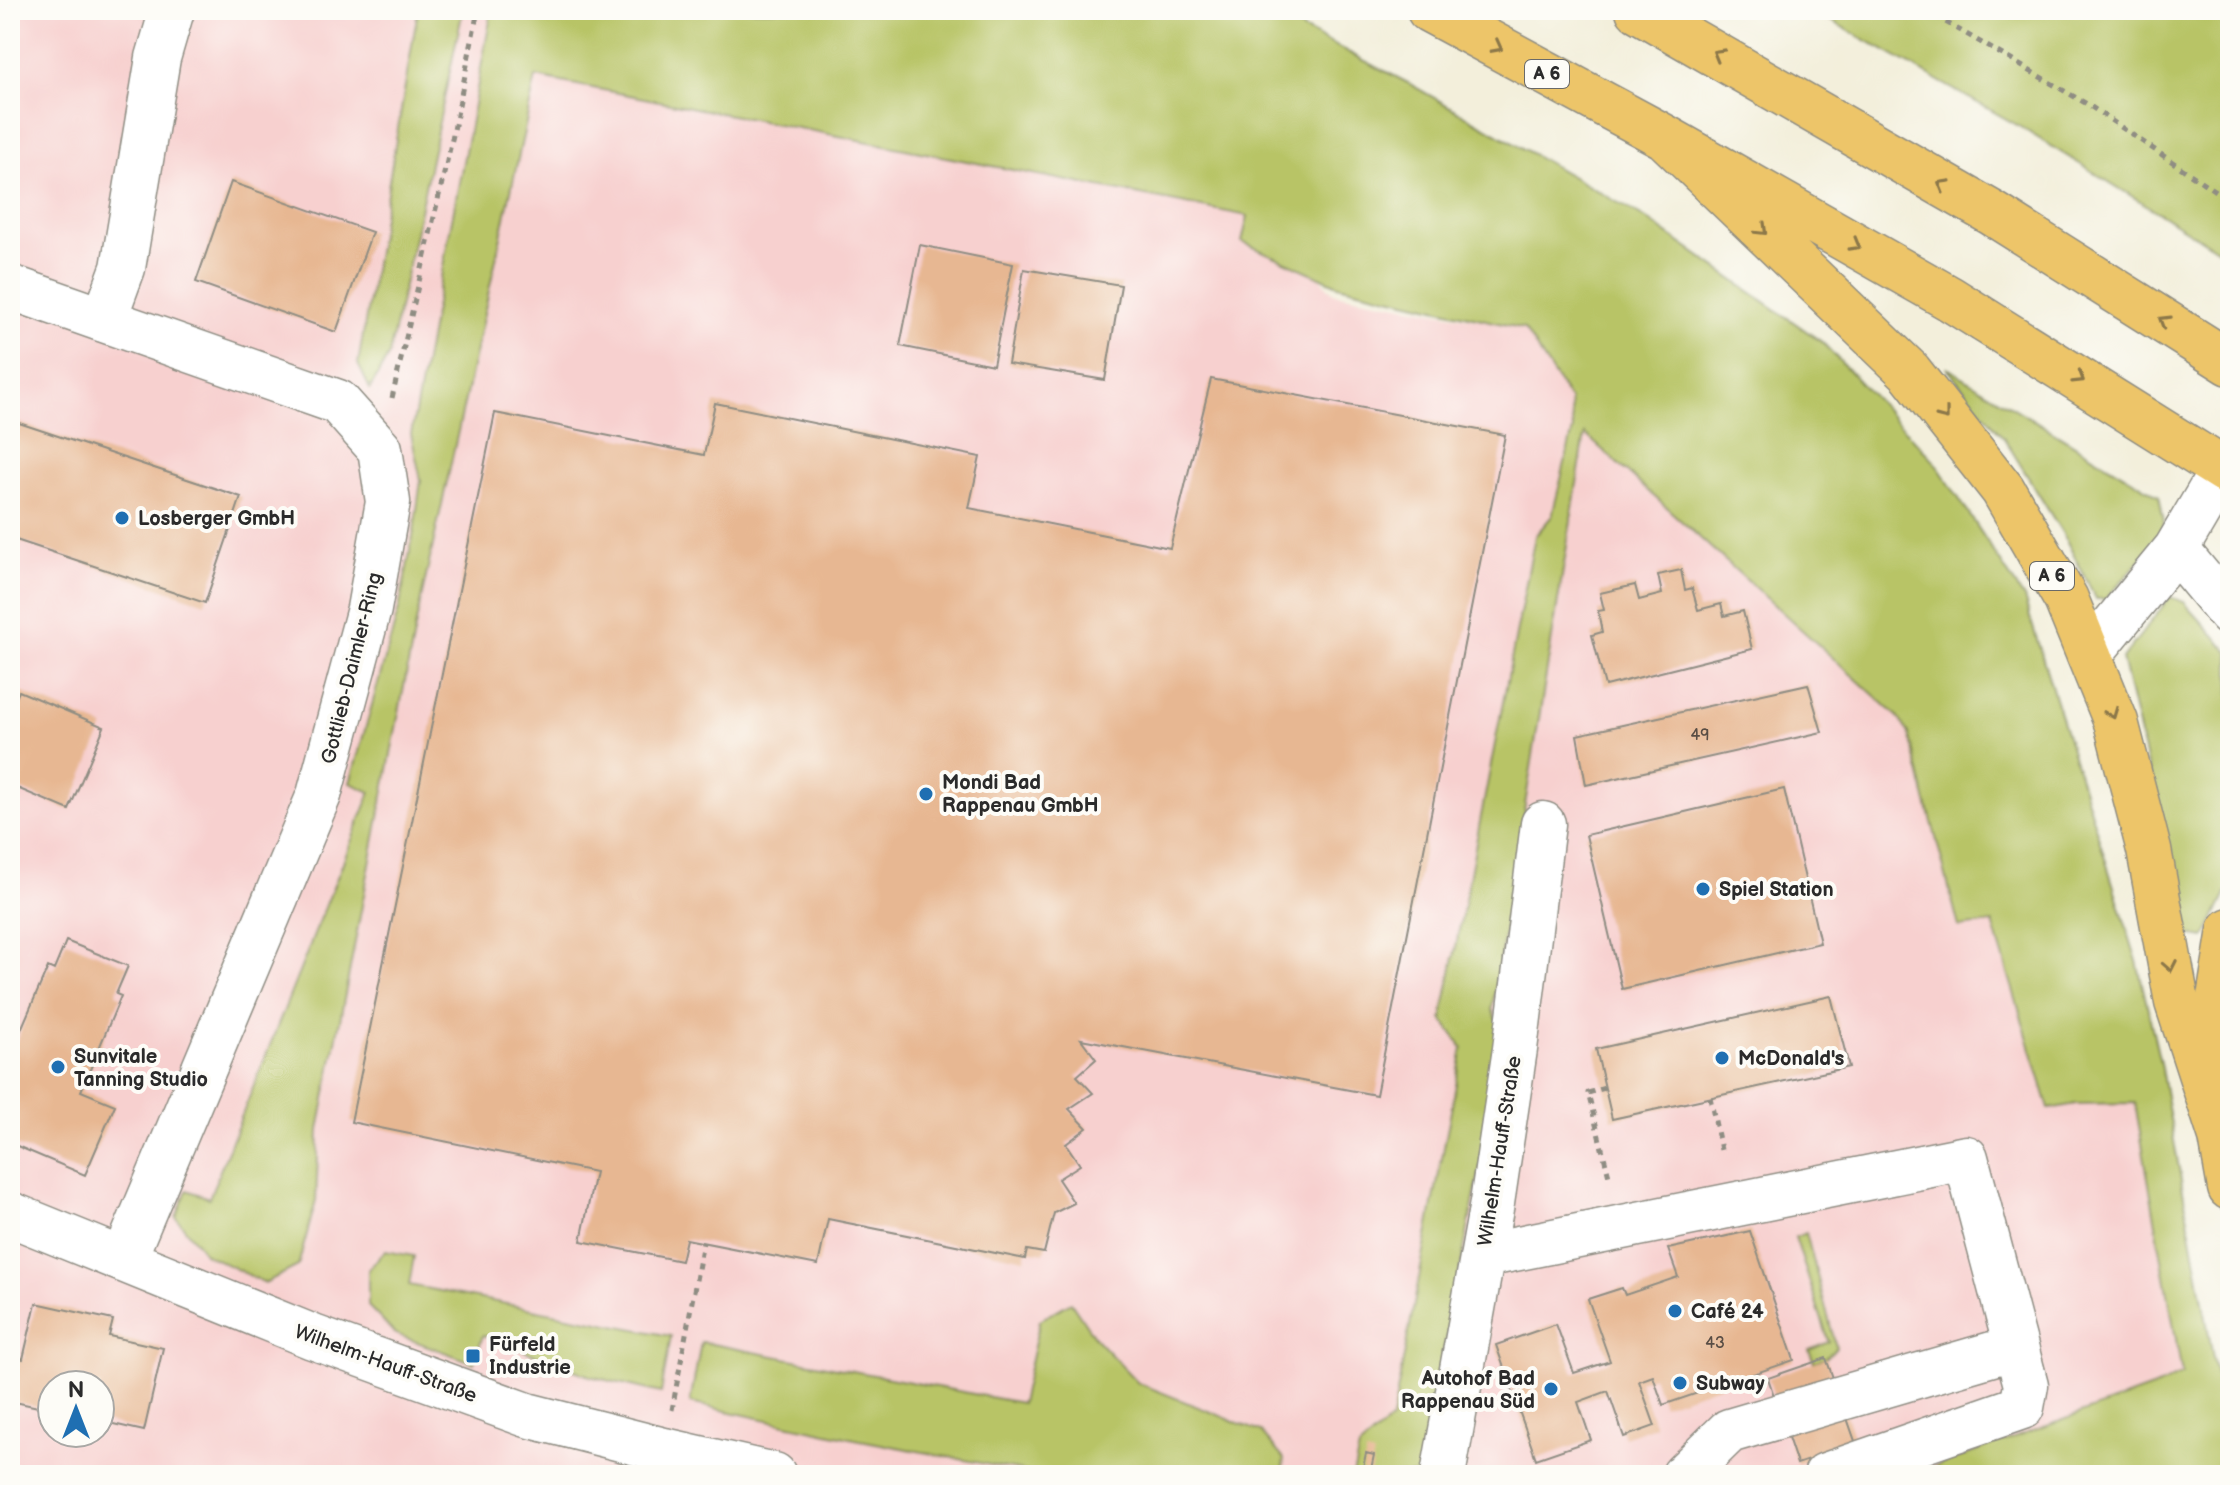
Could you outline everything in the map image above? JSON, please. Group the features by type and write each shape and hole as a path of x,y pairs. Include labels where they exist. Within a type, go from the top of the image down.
{"highway":[{"name":"A 6","path":"1429,10 1665,137 1949,298 2226,472"},
{"path":"1638,10 1992,213 2230,363"},
{"name":"A 6","path":"1665,137 1910,372 2003,490 2066,599 2116,722 2149,850 2177,1002 2221,1137 2230,1188"},
{"name":"A 6","path":"2221,1137 2220,992 2230,930"}],"street":[{"path":"104,320 123,268 158,58 172,10"},
{"path":"10,287 338,402 380,449"},
{"name":"Gottlieb-Daimler-Ring","path":"124,1259 319,795 369,609 388,502 380,449"},
{"path":"2089,655 2176,549 2226,472"},
{"path":"2176,549 2230,614"},
{"name":"Wilhelm-Hauff-Straße","path":"1443,1475 1484,1255 1515,1049 1543,824"},
{"path":"1484,1255 1966,1158 2026,1385 2022,1407 1826,1475"},
{"name":"Wilhelm-Hauff-Straße","path":"10,1214 313,1337 527,1415 774,1475"},
{"path":"1684,1475 1729,1431 2016,1347"}],"path":[{"path":"380,449 453,135 478,10"},
{"path":"1925,10 2087,104 2230,201"},
{"path":"1605,1088 1588,1093 1609,1176"},
{"path":"1710,1097 1721,1150"},
{"path":"664,1450 703,1242"}],"shaded area":[{"path":"10,10 1088,10 1096,14 1333,293 1524,328 1570,400 1585,433 1896,715 2014,885 2135,1103 2182,1374 2160,1385 1911,1475 10,1475"}],"green space":[{"path":"418,10 463,10 389,355 370,389 358,364"},
{"path":"492,10 1266,10 1408,83 1645,218 1822,342 1935,462 2024,598 2137,961 2160,1063 2230,1452 2230,1475 1911,1475 2160,1385 2182,1374 2135,1103 2076,1104 2049,1109 1993,923 1959,927 1909,733 1896,715 1585,434 1492,1009 1506,1039 1419,1475 1353,1475 1359,1448 1392,1419 1463,1048 1442,1019 1535,536 1552,516 1573,430 1570,400 1524,329 1338,285 1242,242 1248,216 536,77 418,613 319,1130 316,1201 298,1266 265,1283 205,1254 176,1217 187,1190 209,1198 371,792 350,783 399,609 414,531 421,480 411,434"},
{"path":"1812,10 2230,10 2230,257 2017,125"},
{"path":"1946,367 2159,496 2164,522 2158,540 2106,599 2096,599 2063,534 2004,438"},
{"path":"2170,597 2184,602 2230,653 2230,886 2205,938 2187,935 2122,659"},
{"path":"1806,1233 1836,1347 1826,1358 1814,1362 1809,1350 1829,1342 1795,1237"},
{"path":"385,1251 414,1256 409,1285 671,1336 661,1393 590,1376 483,1335 474,1363 395,1334 368,1306 368,1270"},
{"path":"1071,1302 1095,1338 1138,1383 1261,1432 1284,1459 1282,1475 1043,1475 690,1403 701,1342 1021,1403 1040,1320"}],"building":[{"path":"231,182 372,232 336,332 196,282"},
{"path":"920,245 1013,264 993,365 900,346"},
{"path":"1024,269 1121,285 1105,380 1008,364"},
{"name":"Mondi Bad Rappenau GmbH","path":"1211,379 1505,435 1376,1095 1081,1039 1096,1059 1077,1076 1093,1093 1069,1109 1087,1128 1066,1144 1080,1165 1058,1179 1074,1203 1054,1213 1044,1253 1027,1250 1025,1259 828,1219 818,1265 686,1239 681,1261 581,1241 595,1172 351,1122 495,413 704,455 715,403 980,457 969,508 1170,548"},
{"name":"Losberger GmbH","path":"10,420 241,497 205,603 10,538"},
{"path":"1681,570 1685,590 1692,588 1698,610 1721,604 1724,616 1743,611 1752,649 1605,686 1592,635 1602,632 1598,611 1604,610 1600,593 1635,585 1639,600 1662,594 1658,575"},
{"path":"1808,684 1822,732 1586,785 1577,735"},
{"path":"19,691 104,727 69,810 10,785 10,712"},
{"name":"Spiel Station","path":"1784,789 1820,943 1622,989 1586,835"},
{"path":"66,941 128,966 116,994 121,996 81,1091 115,1105 85,1175 10,1143 10,1055 48,967 54,970"},
{"name":"McDonald's","path":"1831,996 1849,1067 1612,1119 1596,1049"},
{"path":"1750,1231 1794,1360 1663,1405 1653,1376 1639,1381 1655,1426 1624,1437 1608,1391 1578,1402 1591,1440 1536,1459 1496,1345 1556,1324 1574,1373 1610,1361 1588,1299 1622,1288 1625,1295 1678,1277 1668,1249"},
{"path":"36,1303 113,1320 109,1336 163,1348 144,1431 116,1425 116,1369 36,1369 36,1407 10,1401 10,1356 23,1359"},
{"path":"1826,1358 1856,1444 1797,1464 1768,1378"},
{"path":"1366,1453 1374,1455 1370,1474 1362,1472"}],"place":[{"name":"Losberger GmbH","path":"122,518"},
{"name":"Mondi Bad Rappenau GmbH","path":"926,794"},
{"name":"Spiel Station","path":"1703,889"},
{"name":"McDonald's","path":"1722,1058"},
{"name":"Sunvitale Tanning Studio","path":"58,1067"},
{"name":"Café 24","path":"1675,1311"},
{"name":"Fürfeld Industrie","path":"473,1356"},
{"name":"Subway","path":"1680,1383"},
{"name":"Autohof Bad Rappenau Süd","path":"1551,1389"}]}
